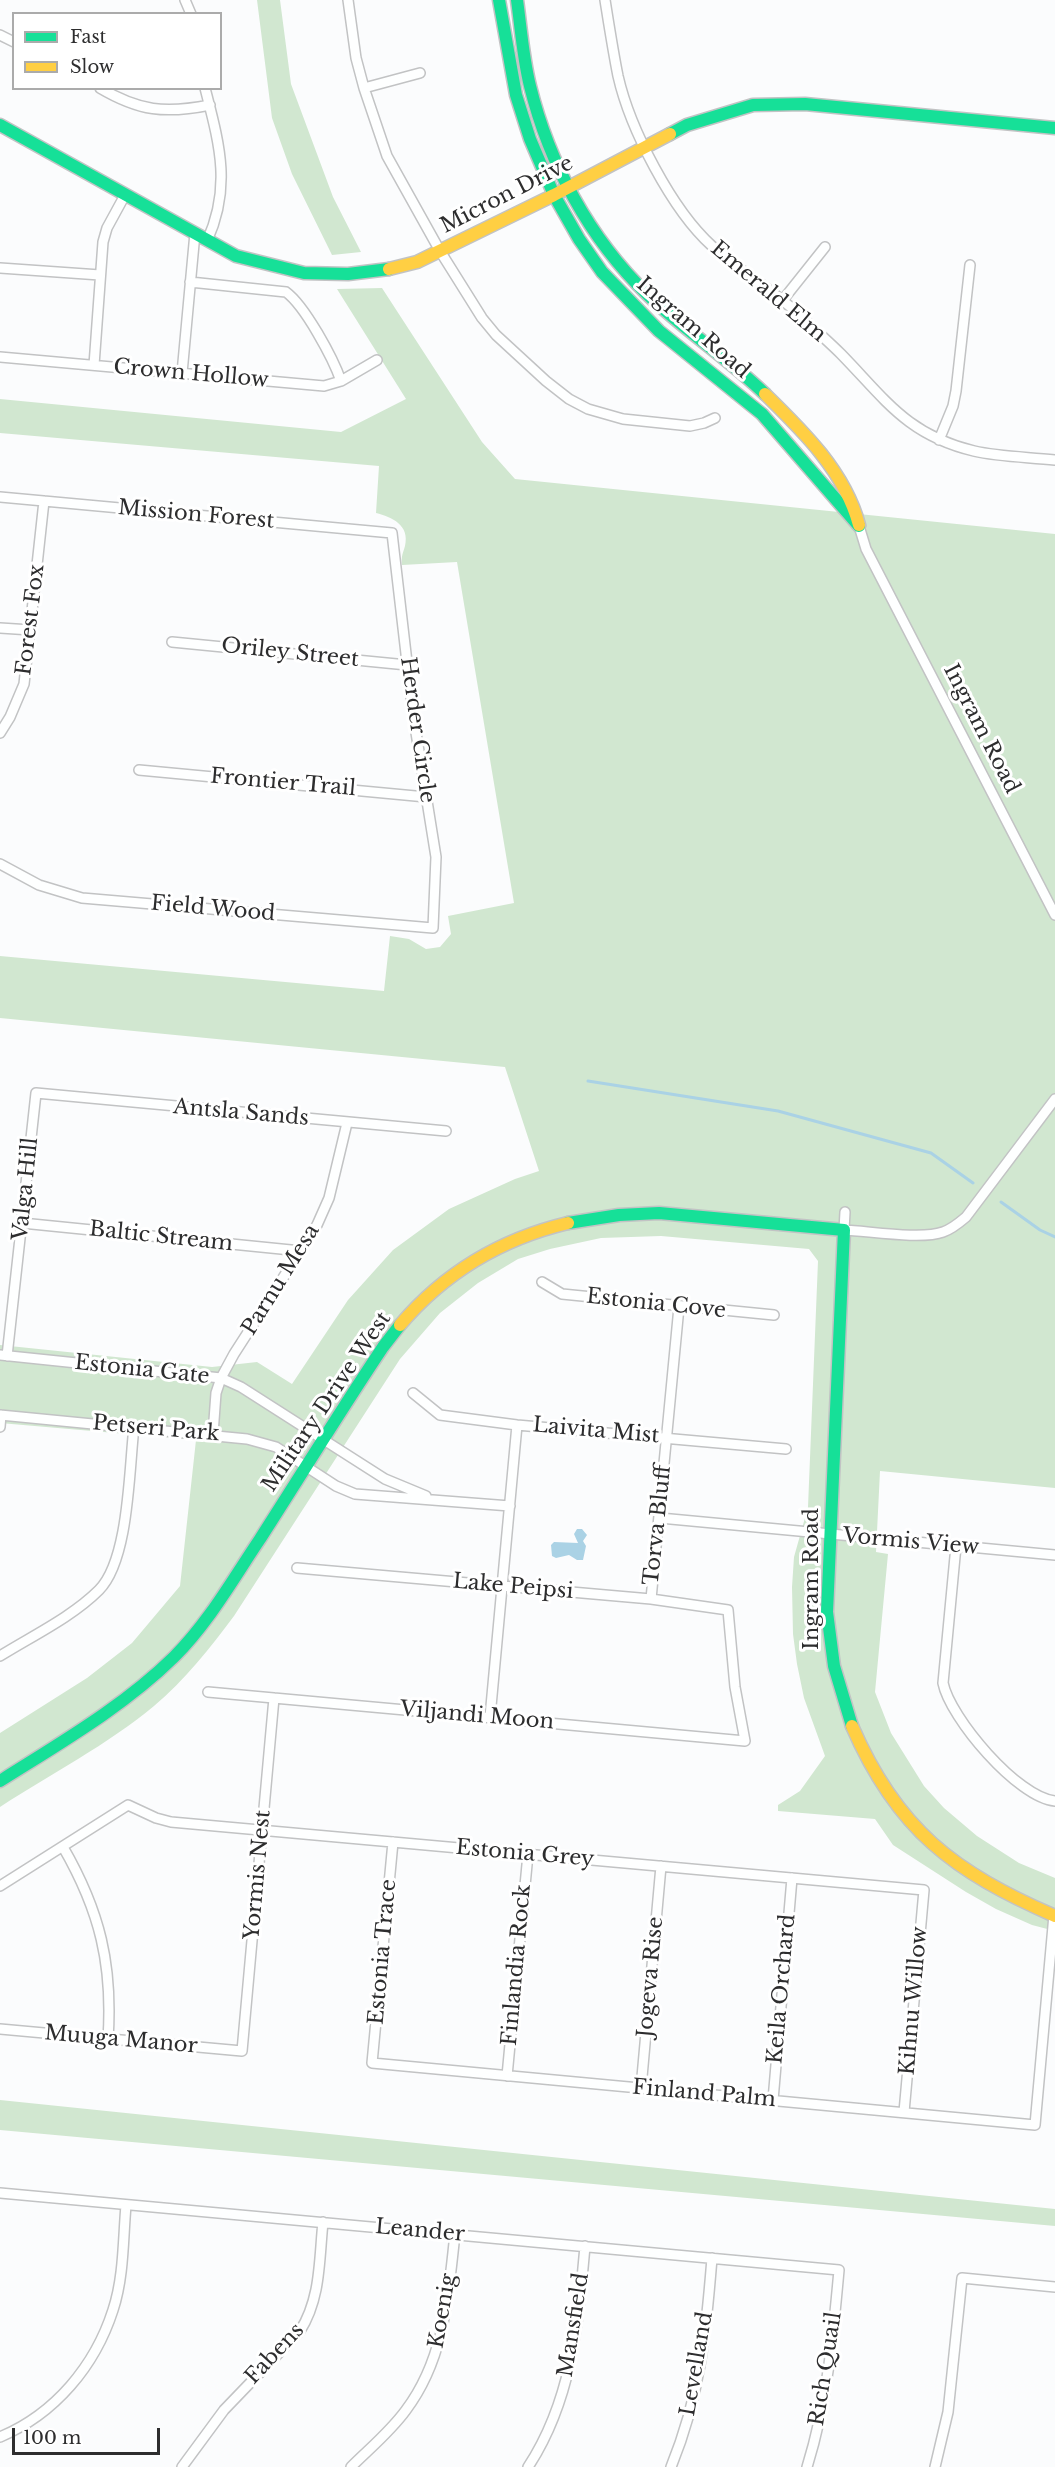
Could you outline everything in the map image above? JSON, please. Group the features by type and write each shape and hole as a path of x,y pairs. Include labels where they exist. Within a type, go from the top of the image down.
{"street":[{"path":"348,0 356,58 387,156 440,251 482,318 496,335 546,381 569,399 588,409 623,419 690,426 715,418"},
{"name":"Ingram Road","path":"499,0 516,95 540,168 554,195 602,272 658,331 762,414 859,526"},
{"name":"Ingram Road","path":"517,0 536,108 555,162 569,187 603,244 634,281 679,323 738,369 774,401 827,460 855,504 866,549 1055,915"},
{"name":"Emerald Elm","path":"605,0 619,78 629,111 645,146 680,210 699,233 782,301 841,354 893,411 909,423 939,440 975,452 1055,460"},
{"path":"364,88 420,73"},
{"path":"104,90 124,101 147,109 172,111 210,105"},
{"path":"206,90 221,154 222,177 219,207 207,241"},
{"name":"Micron Drive","path":"1,127 236,256 261,264 310,274 346,275 402,267 440,251 554,195 645,146 708,117 753,105 805,104 1055,128"},
{"path":"94,365 103,242 107,228 125,195"},
{"path":"182,373 195,234"},
{"path":"782,301 825,247"},
{"path":"939,440 953,406 956,391 970,265"},
{"path":"0,268 100,275"},
{"path":"190,282 286,292 297,302 326,349 336,366 340,381"},
{"name":"Crown Hollow","path":"0,357 324,386 340,381 376,360"},
{"path":"779,433 792,421"},
{"name":"Mission Forest","path":"0,496 392,533"},
{"name":"Forest Fox","path":"0,733 10,717 24,684 44,501"},
{"name":"Herder Circle","path":"392,533 419,762 436,857 433,928"},
{"path":"0,628 31,630"},
{"name":"Oriley Street","path":"172,642 407,665"},
{"name":"Frontier Trail","path":"139,770 426,797"},
{"name":"Field Wood","path":"0,864 39,885 82,898 433,928"},
{"name":"Antsla Sands","path":"36,1094 446,1131"},
{"name":"Valga Hill","path":"4,1356 36,1094"},
{"path":"844,1230 927,1235 942,1233 955,1227 966,1217 1055,1099"},
{"name":"Parnu Mesa","path":"213,1434 216,1393 221,1378 317,1225 329,1198 347,1123"},
{"name":"Ingram Road","path":"845,1212 827,1612 830,1648 847,1717 873,1771 891,1801 916,1830 944,1856 980,1881 1016,1901 1055,1916"},
{"name":"Military Drive West","path":"0,1781 110,1711 138,1690 173,1658 197,1631 227,1590 389,1339 427,1296 450,1276 481,1256 536,1230 600,1215 659,1213 844,1230"},
{"name":"Baltic Stream","path":"22,1223 301,1251"},
{"name":"Estonia Cove","path":"542,1282 562,1294 774,1315"},
{"name":"Torva Bluff","path":"651,1599 679,1307"},
{"name":"Estonia Gate","path":"4,1356 221,1378 241,1387 385,1479 431,1498"},
{"name":"Laivita Mist","path":"413,1393 440,1415 517,1425 786,1449"},
{"path":"0,1427 1,1415"},
{"name":"Petseri Park","path":"1,1415 247,1438 276,1448 306,1467"},
{"path":"490,1716 517,1425"},
{"path":"0,1656 78,1607 100,1590 113,1572 121,1548 134,1427"},
{"name":"Estonia Gate","path":"306,1467 355,1494 431,1498 510,1506"},
{"name":"Vormis View","path":"660,1518 1055,1555"},
{"path":"956,1546 943,1683 946,1695 988,1755 1025,1787 1045,1799 1055,1801"},
{"name":"Lake Peipsi","path":"297,1568 651,1599 728,1610 735,1687 746,1742"},
{"name":"Viljandi Moon","path":"208,1692 490,1716 746,1742"},
{"name":"Yormis Nest","path":"242,2051 274,1698"},
{"name":"Estonia Grey","path":"63,1847 128,1805 171,1822 924,1890"},
{"name":"Estonia Trace","path":"372,2063 393,1842"},
{"path":"0,1886 63,1847 90,1899 99,1929 106,1963 110,2002 108,2039"},
{"name":"Finlandia Rock","path":"507,2076 528,1854"},
{"name":"Jogeva Rise","path":"641,2088 661,1866"},
{"name":"Keila Orchard","path":"772,2100 792,1878"},
{"name":"Kihnu Willow","path":"904,2112 924,1890"},
{"name":"Finland Palm","path":"372,2063 1035,2125 1055,1916"},
{"name":"Muuga Manor","path":"0,2029 242,2051"},
{"name":"Leander","path":"0,2193 839,2270"},
{"path":"0,2437 27,2424 50,2406 67,2390 92,2357 114,2309 121,2266 126,2205"},
{"name":"Fabens","path":"182,2467 224,2410 300,2331 309,2317 315,2301 323,2222"},
{"name":"Koenig","path":"351,2467 406,2410 429,2371 443,2328 455,2234"},
{"name":"Mansfield","path":"528,2467 550,2427 573,2358 585,2246"},
{"name":"Levelland","path":"671,2467 694,2401 702,2362 712,2258"},
{"name":"Rich Quail","path":"807,2467 830,2373 839,2270"},
{"path":"936,2467 948,2412 962,2278 1055,2287"}],"green space":[{"path":"257,0 280,0 291,84 333,197 361,252 332,255 292,174 272,118"},
{"path":"382,288 482,442 515,479 1055,534 1055,1488 880,1471 876,1552 888,1554 875,1692 891,1733 924,1786 944,1808 977,1836 1019,1863 1055,1878 1055,1931 1032,1925 966,1892 893,1845 875,1819 778,1811 778,1805 800,1791 825,1756 804,1698 793,1634 794,1557 808,1507 818,1261 809,1249 661,1236 601,1238 550,1249 518,1259 478,1283 440,1313 400,1359 234,1616 187,1675 154,1706 117,1734 0,1807 0,1733 87,1678 132,1643 180,1586 196,1440 0,1423 0,1345 212,1367 257,1362 292,1384 348,1300 393,1250 449,1209 515,1179 539,1171 505,1067 0,1018 0,956 384,991 390,936 409,939 426,949 440,947 451,934 448,916 514,903 457,562 402,565 406,539 402,527 394,520 376,513 379,466 0,433 0,399 341,432 406,399 337,289"},
{"path":"0,2100 1055,2209 1055,2226 0,2130"}],"water":[{"path":"577,1529 582,1529 587,1535 583,1541 586,1546 583,1560 577,1560 569,1555 556,1558 552,1556 551,1545 554,1542 578,1543 574,1534"}],"waterway":[{"path":"588,1081 778,1111 931,1153 973,1183"},
{"path":"1001,1202 1040,1230 1055,1237"}],"traffic: fast":[{"path":"499,0 516,95 530,139 554,195 579,239 602,272 659,331 762,414 859,526"},
{"path":"517,0 526,65 538,115 560,171 590,224 607,249 647,294 765,394"},
{"path":"670,134 687,125 753,105 805,104 1055,128"},
{"path":"0,125 236,256 304,273 348,274 389,269"},
{"path":"568,1223 619,1215 659,1213 844,1230 827,1612 834,1666 852,1726"},
{"path":"0,1781 68,1738 134,1692 187,1644 220,1600 367,1371 400,1325"}],"traffic: slow":[{"path":"389,269 417,262 554,195 670,134"},
{"path":"765,394 808,438 833,470 844,487 859,525"},
{"path":"400,1325 436,1289 476,1260 520,1238 568,1223"},
{"path":"852,1726 888,1793 932,1844 987,1882 1055,1916"}]}
